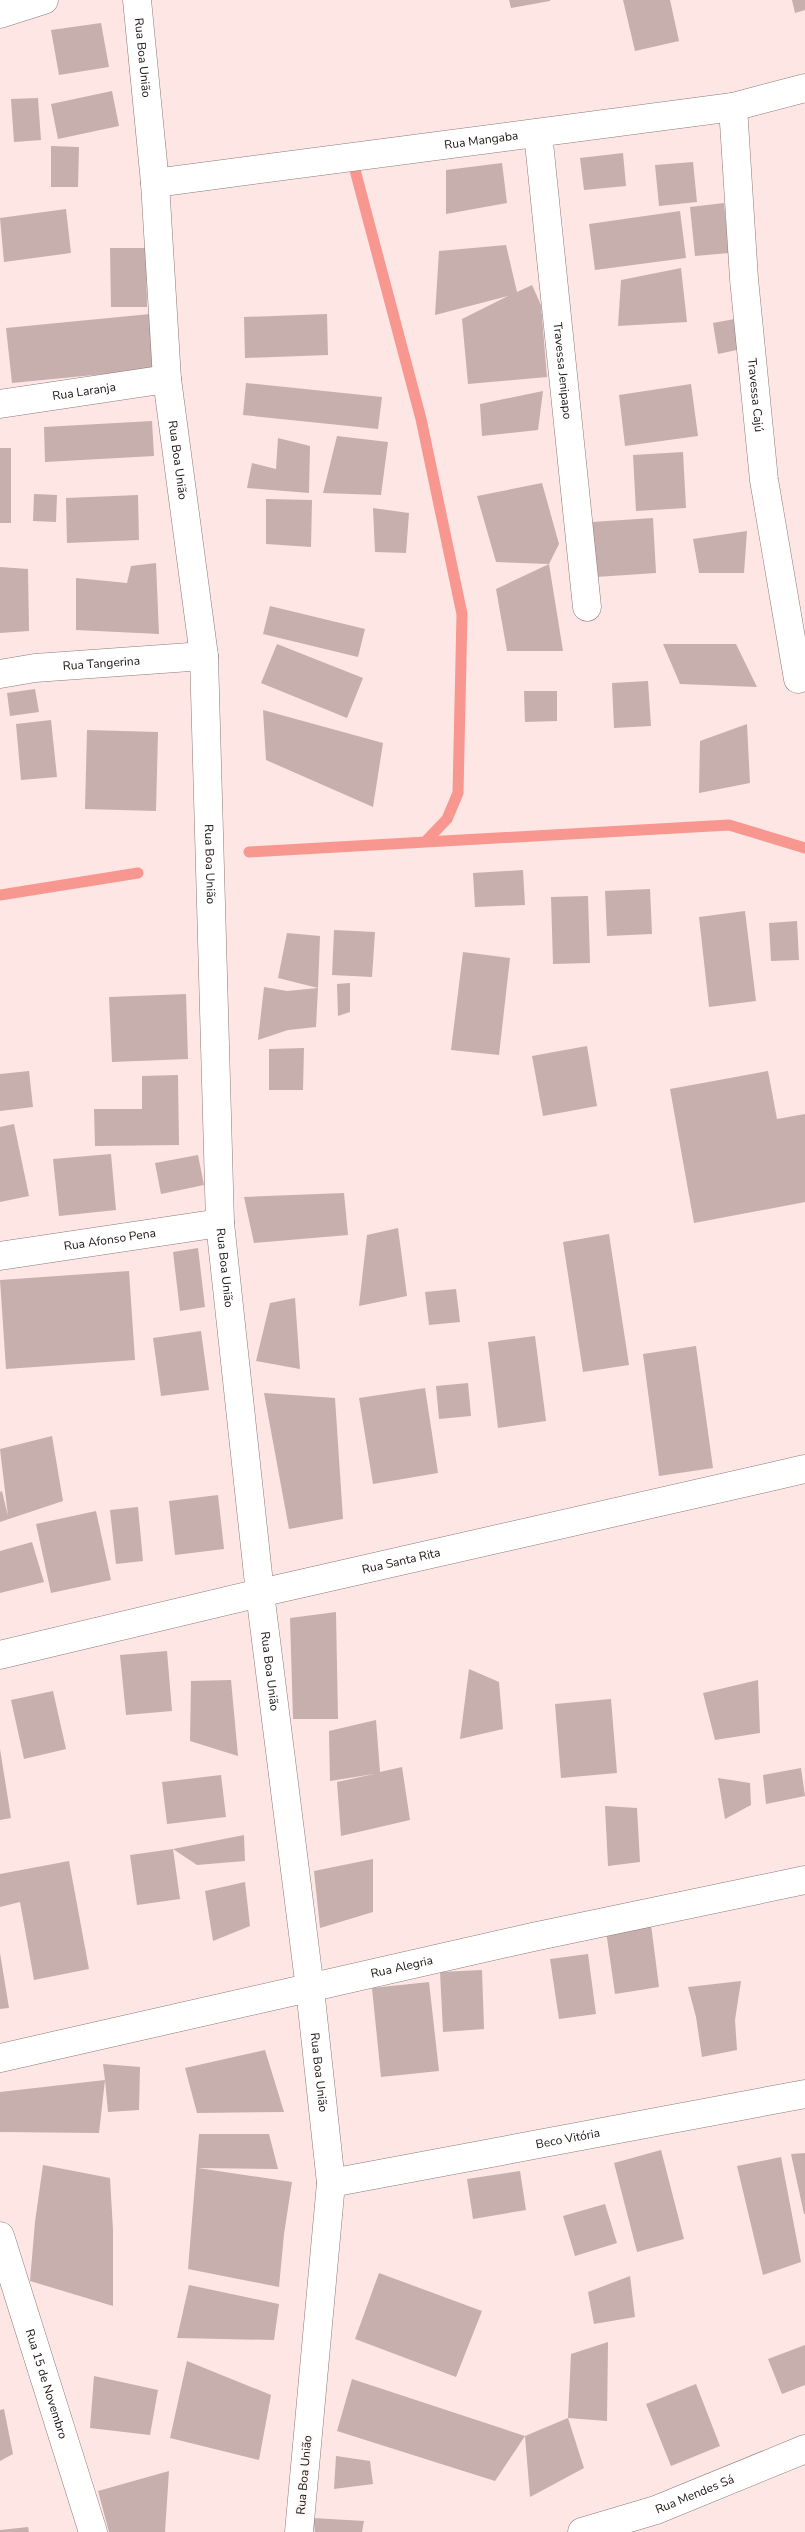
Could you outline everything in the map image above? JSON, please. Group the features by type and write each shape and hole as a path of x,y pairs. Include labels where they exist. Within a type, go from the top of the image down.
{"street":[{"path":"0,14 44,0"},
{"name":"Rua Boa União","path":"137,0 154,183 168,378 204,656 220,1222 260,1593 310,1990 331,2183 299,2532"},
{"name":"Rua Mangaba","path":"154,183 733,107 805,88"},
{"name":"Travessa Cajú","path":"733,107 744,279 764,480 798,679"},
{"name":"Travessa Jenipapo","path":"538,133 587,607"},
{"name":"Rua Laranja","path":"0,404 168,378"},
{"name":"Rua Tangerina","path":"0,674 35,668 204,656"},
{"name":"Rua Afonso Pena","path":"0,1256 220,1222"},
{"name":"Rua Santa Rita","path":"0,1655 260,1593 805,1470"},
{"name":"Rua Alegria","path":"0,2058 310,1990 532,1937 805,1880"},
{"name":"Beco Vitória","path":"331,2183 805,2094"},
{"name":"Rua 15 de Novembro","path":"0,2236 93,2532"},
{"name":"Rua Mendes Sá","path":"582,2532 661,2521 805,2448"}],"building":[{"path":"509,0 550,0 550,1 511,8"},
{"path":"623,0 670,0 679,41 635,51"},
{"path":"792,0 805,0 805,10 795,13"},
{"path":"101,23 109,67 59,75 51,30"},
{"path":"112,91 119,126 58,139 51,104"},
{"path":"38,98 41,140 14,142 11,99"},
{"path":"51,146 79,147 78,187 51,187"},
{"path":"623,153 626,186 584,190 580,158"},
{"path":"693,162 697,202 659,206 655,165"},
{"path":"502,163 507,203 446,214 446,170"},
{"path":"724,203 729,253 695,256 690,207"},
{"path":"66,209 71,253 4,262 0,218"},
{"path":"680,211 686,258 595,270 589,224"},
{"path":"506,245 517,292 532,285 541,305 547,377 468,384 462,319 508,296 435,315 439,251"},
{"path":"110,248 146,248 147,307 111,307"},
{"path":"681,268 687,322 618,326 621,280"},
{"path":"150,314 155,369 12,383 6,328"},
{"path":"327,314 328,355 245,358 244,317"},
{"path":"740,318 746,348 718,354 713,323"},
{"path":"246,383 382,397 378,429 243,415"},
{"path":"691,384 698,436 625,446 619,395"},
{"path":"543,391 538,430 482,436 480,404"},
{"path":"152,421 154,456 45,462 44,427"},
{"path":"337,436 388,442 381,495 323,493"},
{"path":"278,438 310,446 309,493 247,488 252,463 276,469"},
{"path":"0,448 11,448 11,523 0,523"},
{"path":"683,452 686,508 636,511 633,455"},
{"path":"542,483 559,544 549,564 496,562 477,496"},
{"path":"34,494 57,495 56,522 33,521"},
{"path":"138,495 139,540 67,543 66,498"},
{"path":"266,499 312,500 311,547 266,544"},
{"path":"373,508 409,513 406,553 375,552"},
{"path":"653,518 656,573 596,577 592,522"},
{"path":"747,531 744,573 699,573 693,539"},
{"path":"156,563 159,634 76,630 76,578 127,583 131,566"},
{"path":"549,564 563,651 507,651 496,589"},
{"path":"0,567 28,569 29,631 0,633"},
{"path":"270,606 365,629 358,657 263,634"},
{"path":"277,644 363,678 347,718 261,683"},
{"path":"663,644 736,644 757,687 680,684"},
{"path":"648,681 651,726 614,728 612,683"},
{"path":"35,689 39,712 10,716 7,693"},
{"path":"524,691 557,691 557,721 525,722"},
{"path":"263,710 383,743 373,807 266,760"},
{"path":"51,720 57,777 21,780 16,724"},
{"path":"747,724 750,783 699,793 700,741"},
{"path":"87,730 158,732 156,811 85,809"},
{"path":"523,870 525,905 475,907 473,873"},
{"path":"650,889 652,934 607,936 605,891"},
{"path":"588,896 590,963 553,964 551,897"},
{"path":"745,911 756,1001 709,1007 699,917"},
{"path":"797,921 799,960 771,961 769,923"},
{"path":"334,930 375,932 372,977 332,975"},
{"path":"287,933 320,936 318,988 278,978"},
{"path":"463,952 510,958 499,1055 451,1050"},
{"path":"350,983 350,1012 338,1016 337,984"},
{"path":"264,987 287,991 318,988 316,1027 288,1030 258,1040"},
{"path":"186,994 188,1059 112,1062 109,997"},
{"path":"587,1046 597,1106 543,1116 532,1056"},
{"path":"304,1048 303,1090 269,1090 269,1049"},
{"path":"29,1071 33,1107 0,1111 0,1074"},
{"path":"768,1071 777,1119 805,1114 805,1202 694,1223 670,1089"},
{"path":"178,1075 179,1145 95,1146 94,1109 142,1109 142,1076"},
{"path":"14,1124 29,1196 0,1202 0,1127"},
{"path":"111,1154 116,1210 59,1216 53,1159"},
{"path":"198,1155 204,1185 161,1194 155,1163"},
{"path":"344,1193 348,1235 254,1243 244,1197"},
{"path":"398,1228 407,1296 359,1306 367,1235"},
{"path":"609,1234 629,1365 583,1372 563,1242"},
{"path":"198,1248 205,1307 180,1311 173,1252"},
{"path":"129,1271 135,1360 6,1369 0,1280"},
{"path":"456,1289 460,1322 429,1325 425,1292"},
{"path":"295,1298 300,1369 256,1361 270,1303"},
{"path":"201,1331 209,1390 161,1396 153,1338"},
{"path":"535,1336 546,1421 498,1428 488,1342"},
{"path":"696,1346 713,1468 659,1476 643,1354"},
{"path":"468,1383 471,1416 439,1419 436,1386"},
{"path":"425,1388 438,1473 373,1484 359,1398"},
{"path":"264,1393 335,1398 343,1519 289,1529"},
{"path":"52,1436 63,1501 0,1522 0,1492 2,1491 8,1516 0,1449"},
{"path":"218,1495 224,1549 175,1555 169,1501"},
{"path":"138,1507 143,1561 116,1564 110,1510"},
{"path":"96,1511 111,1580 51,1593 36,1524"},
{"path":"32,1542 44,1582 0,1593 0,1551"},
{"path":"336,1612 338,1719 293,1719 290,1618"},
{"path":"167,1651 172,1711 126,1715 120,1655"},
{"path":"469,1669 499,1682 503,1729 460,1739"},
{"path":"231,1680 238,1756 190,1741 191,1681"},
{"path":"758,1680 760,1733 715,1740 703,1693"},
{"path":"53,1691 66,1749 24,1759 11,1700"},
{"path":"611,1699 617,1773 561,1778 555,1704"},
{"path":"376,1720 380,1772 402,1767 410,1820 341,1836 337,1782 374,1774 330,1781 329,1731"},
{"path":"0,1749 11,1818 0,1820"},
{"path":"801,1768 805,1796 766,1804 763,1775"},
{"path":"221,1775 226,1817 167,1824 162,1782"},
{"path":"718,1778 750,1783 751,1805 725,1819"},
{"path":"605,1806 637,1808 640,1862 608,1866"},
{"path":"244,1835 245,1861 197,1865 173,1849"},
{"path":"173,1849 180,1899 137,1905 130,1855"},
{"path":"373,1859 373,1912 320,1928 314,1871"},
{"path":"69,1861 89,1969 34,1980 20,1902 0,1907 0,1874"},
{"path":"245,1882 250,1926 213,1941 205,1891"},
{"path":"650,1917 659,1987 615,1994 605,1924"},
{"path":"0,1953 9,2008 0,2009"},
{"path":"588,1954 596,2014 559,2019 550,1959"},
{"path":"482,1970 484,2029 443,2032 440,1972"},
{"path":"741,1981 735,2020 737,2050 702,2057 696,2017 688,1987"},
{"path":"429,1982 439,2071 381,2077 372,1988"},
{"path":"265,2050 284,2112 197,2113 185,2068"},
{"path":"103,2064 140,2067 139,2110 108,2112"},
{"path":"105,2080 99,2133 0,2132 0,2092"},
{"path":"199,2134 269,2134 278,2169 198,2168 292,2182 284,2234 279,2287 188,2269"},
{"path":"661,2150 684,2239 637,2252 614,2163"},
{"path":"805,2153 805,2214 804,2214 791,2154"},
{"path":"781,2157 801,2262 763,2275 737,2166"},
{"path":"43,2165 110,2178 113,2230 113,2306 30,2281 35,2222"},
{"path":"520,2171 526,2210 473,2219 467,2179"},
{"path":"605,2204 617,2243 575,2256 563,2216"},
{"path":"379,2273 482,2311 456,2377 355,2339"},
{"path":"630,2276 635,2317 594,2324 588,2292"},
{"path":"189,2285 279,2304 274,2340 177,2338"},
{"path":"608,2342 607,2421 568,2418 571,2354"},
{"path":"805,2345 805,2385 782,2394 768,2359"},
{"path":"187,2361 271,2395 259,2460 170,2438"},
{"path":"94,2376 158,2390 150,2435 90,2428"},
{"path":"352,2379 525,2436 495,2481 337,2431"},
{"path":"696,2384 720,2446 671,2466 646,2404"},
{"path":"4,2409 13,2454 0,2461 0,2410"},
{"path":"568,2418 584,2468 530,2497 525,2436"},
{"path":"336,2456 370,2461 373,2484 334,2489"},
{"path":"169,2471 165,2532 109,2532 98,2491"},
{"path":"313,2518 364,2521 362,2532 315,2532"},
{"path":"28,2527 29,2532 0,2532 0,2530"}],"waterway":[{"path":"355,170 421,419 462,614 458,793 447,819 425,842"},
{"path":"249,852 729,825 805,848"},
{"path":"0,895 138,873"}]}
